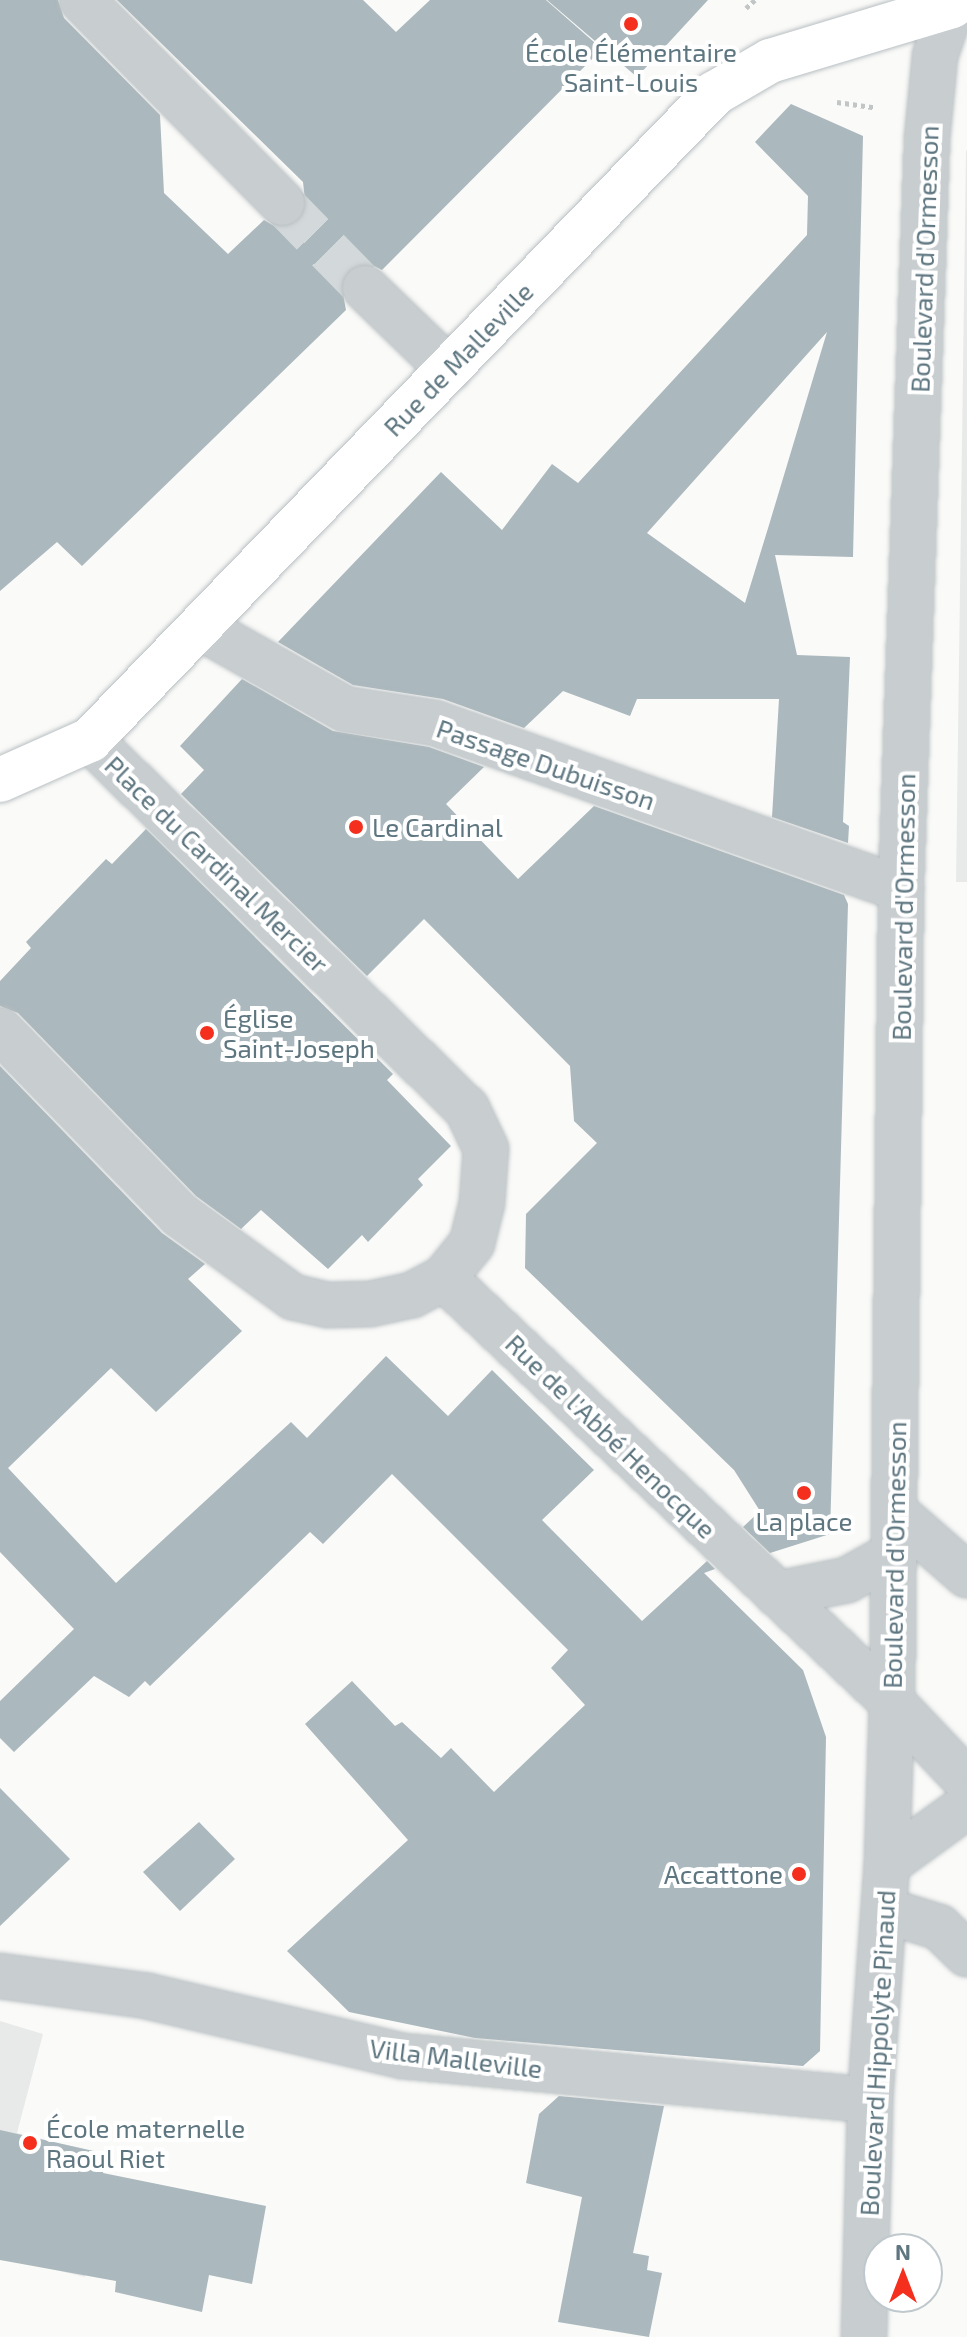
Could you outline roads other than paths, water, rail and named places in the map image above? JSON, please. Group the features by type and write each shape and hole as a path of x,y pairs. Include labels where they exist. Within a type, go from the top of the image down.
{"main road":[{"name":"Rue de Malleville","path":"0,780 90,740 715,93 770,61 953,3"}],"street":[{"path":"82,0 282,203"},
{"name":"Boulevard d'Ormesson","path":"953,3 935,56 929,114 901,889 892,1702 967,1781"},
{"path":"365,288 449,369"},
{"name":"Passage Dubuisson","path":"200,627 345,709 435,723 901,889"},
{"name":"Place du Cardinal Mercier","path":"0,1030 180,1215 293,1297 328,1305 370,1304 412,1295 444,1278 472,1243 482,1203 486,1149 467,1109 90,740"},
{"name":"Rue de l'Abbé Henocque","path":"444,1278 892,1702"},
{"path":"777,1594 847,1580 895,1533 967,1575"},
{"name":"Boulevard Hippolyte Pinaud","path":"864,2337 870,2100 887,1864 892,1702"},
{"name":"Boulevard Hippolyte Pinaud","path":"887,1864 967,1806"},
{"path":"884,1910 939,1927 967,1954"},
{"name":"Villa Malleville","path":"0,1976 147,1996 403,2056 870,2100"}],"tunnel":[{"path":"282,203 365,288"}],"place":[{"name":"École Élémentaire Saint-Louis","path":"631,24"},
{"name":"Le Cardinal","path":"356,827"},
{"name":"Église Saint-Joseph","path":"207,1033"},
{"name":"La place","path":"804,1493"},
{"name":"Accattone","path":"799,1874"},
{"name":"École maternelle Raoul Riet","path":"30,2143"}]}
